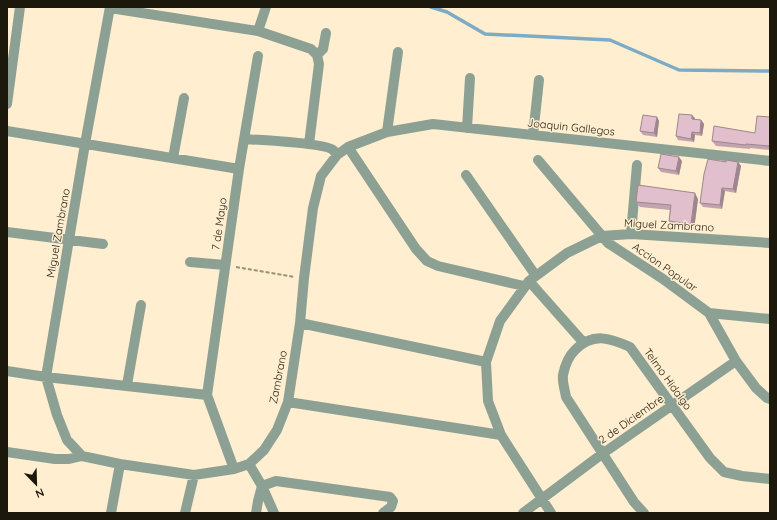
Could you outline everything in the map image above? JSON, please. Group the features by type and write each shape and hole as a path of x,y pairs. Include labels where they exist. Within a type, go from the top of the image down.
{"street":[{"path":"7,104 20,7"},
{"path":"258,32 266,7"},
{"path":"110,8 258,32 312,49 317,55 319,64 310,144"},
{"name":"Miguel Zambrano","path":"82,456 67,440 57,416 46,377 85,144 110,8"},
{"path":"317,55 323,49 326,33"},
{"path":"386,132 398,52"},
{"name":"7 de Mayo","path":"207,395 239,169 258,56"},
{"path":"467,128 470,78"},
{"path":"533,135 538,80"},
{"path":"173,158 184,98"},
{"name":"Joaquin Gallegos","path":"371,137 386,132 432,124 770,161"},
{"path":"7,131 239,169"},
{"name":"Zambrano","path":"7,452 56,459 69,459 82,456 120,464 194,475 234,469 249,464 264,450 277,430 288,402 300,323 313,208 321,176 336,155 348,147 371,137"},
{"path":"244,139 310,144 333,150 336,155"},
{"path":"348,147 416,249 426,261 438,266 530,281"},
{"name":"Accion Popular","path":"538,160 608,243 663,279 709,313 736,361 756,388 770,399"},
{"path":"631,234 637,165"},
{"path":"466,175 530,281 583,342 568,358 563,376 566,397 634,502 644,513"},
{"path":"7,232 103,244"},
{"name":"Miguel Zambrano","path":"551,513 501,435 488,400 486,362 500,320 530,281 567,253 602,236 631,234 770,243"},
{"path":"190,262 225,265"},
{"path":"127,385 141,305"},
{"path":"709,313 770,319"},
{"path":"300,323 486,362"},
{"name":"Telmo Hidalgo","path":"583,342 599,338 615,340 630,347 710,458 724,472 742,476 770,479"},
{"name":"2 de Diciembre","path":"523,513 602,454 736,361"},
{"path":"7,371 46,377 207,395 234,469"},
{"path":"288,402 501,435"},
{"path":"111,513 120,464"},
{"path":"249,464 262,486 274,513"},
{"path":"185,513 194,475"},
{"path":"262,486 276,481 390,497 393,501 391,507 383,513"},
{"path":"256,513 262,486"}],"path":[{"path":"225,265 304,278"}],"building":[{"path":"679,114 692,115 692,119 701,120 700,133 692,132 691,139 676,136"},
{"path":"643,115 657,117 654,133 640,131"},
{"path":"757,116 770,117 770,147 712,141 714,126 755,133"},
{"path":"661,154 679,157 676,171 658,168"},
{"path":"708,159 738,162 733,189 722,188 720,205 700,203 704,174"},
{"path":"638,185 695,193 691,224 669,221 671,205 636,202"}],"waterway":[{"path":"431,7 447,12 485,34 610,40 679,70 770,71"}]}
